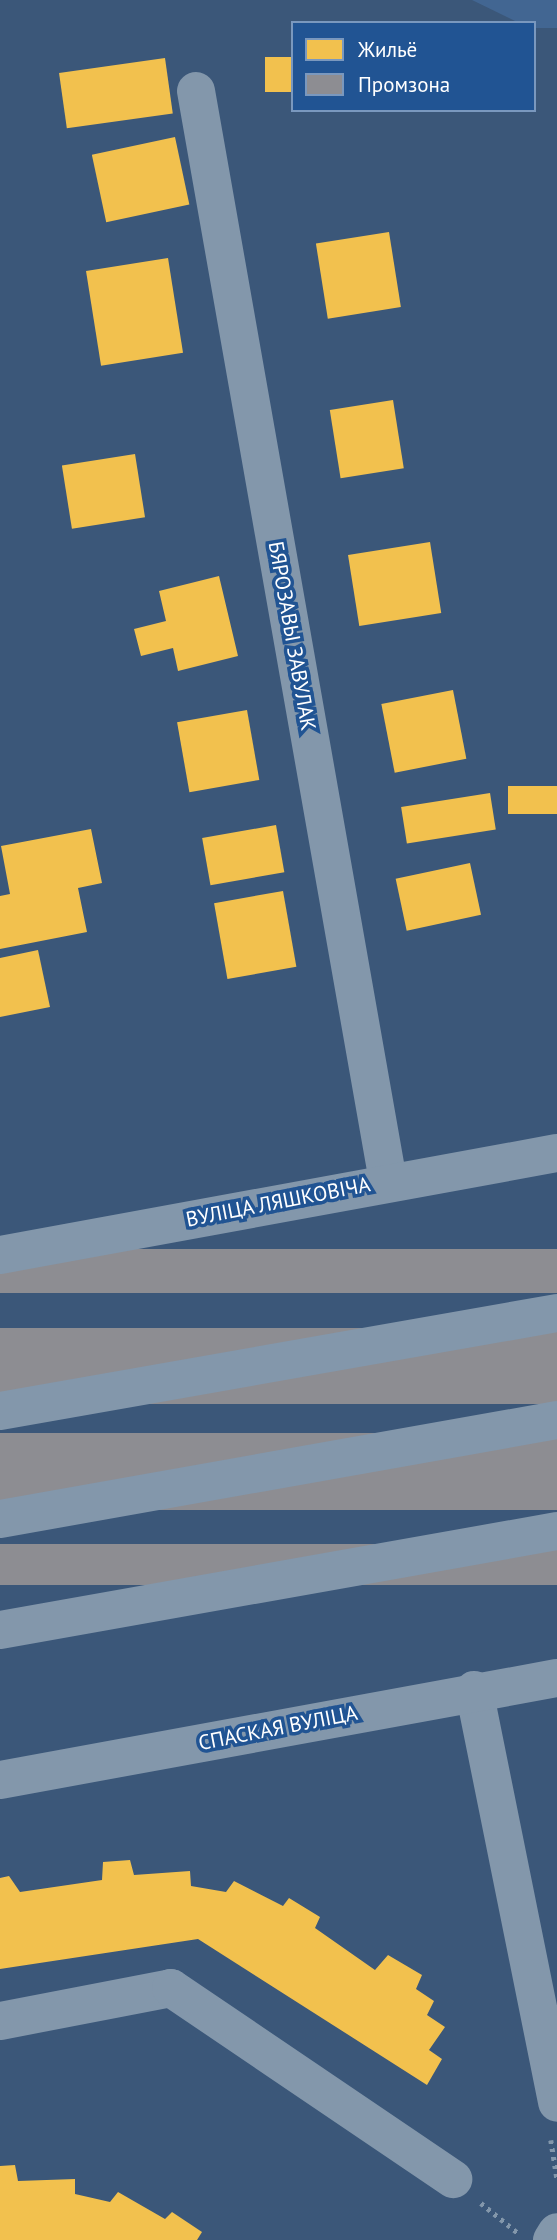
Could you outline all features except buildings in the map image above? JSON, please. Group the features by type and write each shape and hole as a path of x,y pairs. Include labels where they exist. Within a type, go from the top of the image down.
{"street":[{"name":"БЯРОЗАВЫ ЗАВУЛАК","path":"196,91 388,1181"},
{"name":"ВУЛІЦА ЛЯШКОВІЧА","path":"0,1255 388,1181 557,1153"},
{"path":"0,1411 557,1313"},
{"path":"0,1519 557,1420"},
{"path":"0,1630 557,1531"},
{"name":"СПАСКАЯ ВУЛІЦА","path":"0,1780 474,1690 557,1678"},
{"path":"474,1690 550,2038 557,2104"},
{"path":"0,2021 171,1988 453,2179"},
{"path":"552,2240 557,2232"}],"path":[{"path":"453,2179 526,2240"}],"water":[{"path":"472,0 557,0 557,28 536,28 536,21 515,21"}]}
